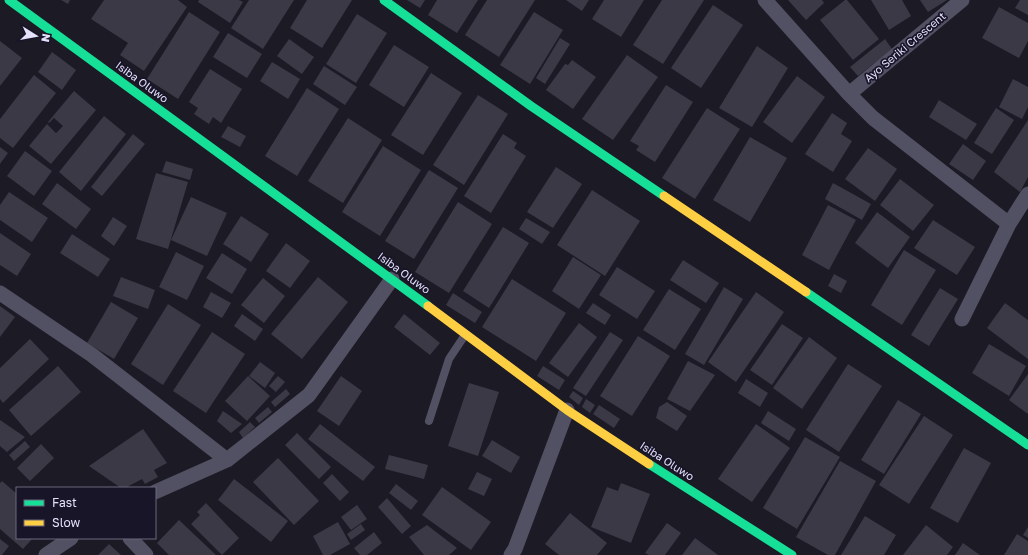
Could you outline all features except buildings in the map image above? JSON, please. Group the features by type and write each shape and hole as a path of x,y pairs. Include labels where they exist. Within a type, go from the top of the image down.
{"street":[{"name":"Isiba Oluwo","path":"9,0 392,279 567,410 783,553"},
{"path":"384,0 531,106 925,373 1028,445"},
{"path":"765,0 849,94 873,118 1009,224"},
{"name":"Ayo Seriki Crescent","path":"849,94 962,0"},
{"path":"962,319 1009,224 1028,194"},
{"path":"156,492 227,460 309,395 392,279"},
{"path":"0,293 92,355 227,460"},
{"path":"511,555 515,549 567,410"},
{"path":"46,555 70,539"},
{"path":"131,539 146,555"}],"lane":[{"path":"429,421 449,359 466,334"}],"traffic: fast":[{"path":"9,0 428,306"},
{"path":"384,0 531,106 664,196"},
{"path":"806,292 1028,445"},
{"path":"649,464 792,555"}],"traffic: slow":[{"path":"664,196 806,292"},
{"path":"428,306 567,410 649,464"}]}
